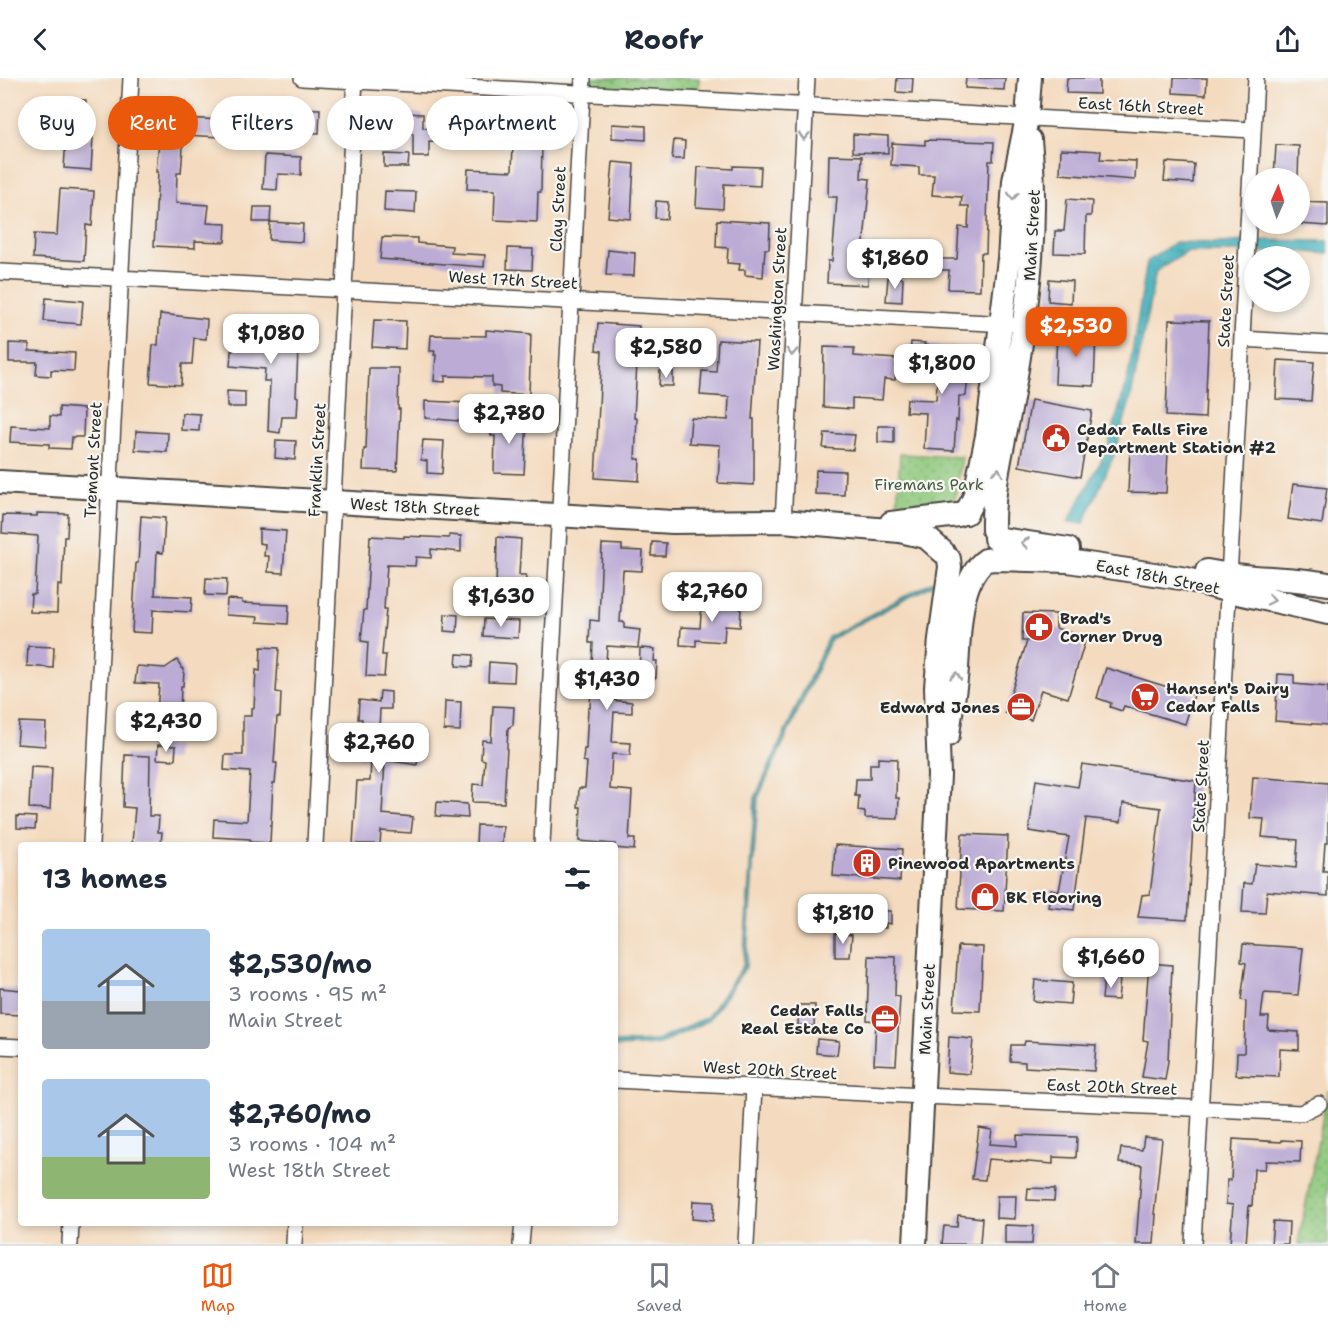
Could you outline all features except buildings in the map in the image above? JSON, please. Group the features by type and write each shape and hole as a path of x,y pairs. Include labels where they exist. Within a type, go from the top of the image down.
{"main road":[{"name":"Main Street","path":"994,534 993,509 996,478 1010,412 1032,264 1034,183 1028,118 1030,78"},
{"name":"Main Street","path":"962,514 974,498 987,436 1009,259 1014,181 1028,118"},
{"name":"West 18th Street","path":"0,482 673,522 783,521 831,524 900,531 926,537 946,555"},
{"name":"West 18th Street","path":"831,524 896,523 962,514"},
{"path":"962,514 982,517 994,534 994,547 985,561 975,566 957,565 946,555 941,543 945,526 962,514"},
{"name":"East 18th Street","path":"994,534 1106,554 1230,583 1328,613"},
{"name":"Main Street","path":"915,1244 939,775 936,687 950,567 946,555"},
{"name":"Main Street","path":"939,775 947,741 956,680 964,597 975,570 985,561"},
{"name":"East 18th Street","path":"985,561 1068,561 1187,579 1230,583 1310,581 1328,584"}],"street":[{"name":"Tremont Street","path":"91,842 131,78"},
{"name":"East 16th Street","path":"302,78 583,86 805,106 1253,130"},
{"name":"Washington Street","path":"783,521 807,78"},
{"name":"State Street","path":"1193,1244 1256,78"},
{"name":"Franklin Street","path":"315,842 355,79"},
{"name":"Clay Street","path":"542,842 583,86"},
{"name":"West 17th Street","path":"0,272 1024,325"},
{"path":"1242,339 1328,344"},
{"path":"0,1046 18,1047"},
{"name":"West 20th Street","path":"618,1080 922,1096"},
{"path":"746,1244 754,1087"},
{"name":"East 20th Street","path":"922,1096 1301,1113 1320,1104"},
{"path":"70,1244 71,1226"},
{"path":"521,1244 522,1226"}],"green space":[{"path":"583,78 699,78 698,100 582,93"},
{"name":"Firemans Park","path":"900,454 962,457 952,513 897,510"},
{"path":"1328,1090 1328,1244 1298,1244"}],"water":[{"path":"1258,240 1328,241 1328,254 1310,252 1310,246 1244,246 1244,252 1187,252 1156,271 1131,397 1115,453 1084,523 1068,522 1107,450 1128,377 1147,262 1175,242 1221,243"},
{"path":"935,580 936,583 831,639 758,798 746,967 709,1020 658,1045 618,1047 618,1043 657,1041 707,1017 743,966 755,798 828,637"}],"place":[{"name":"Cedar Falls Fire Department Station #2","path":"1056,438"},
{"name":"Brad's Corner Drug","path":"1039,627"},
{"name":"Hansen's Dairy Cedar Falls","path":"1145,697"},
{"name":"Edward Jones","path":"1021,707"},
{"name":"Pinewood Apartments","path":"867,863"},
{"name":"BK Flooring","path":"985,897"},
{"name":"Cedar Falls Real Estate Co","path":"885,1019"}]}
